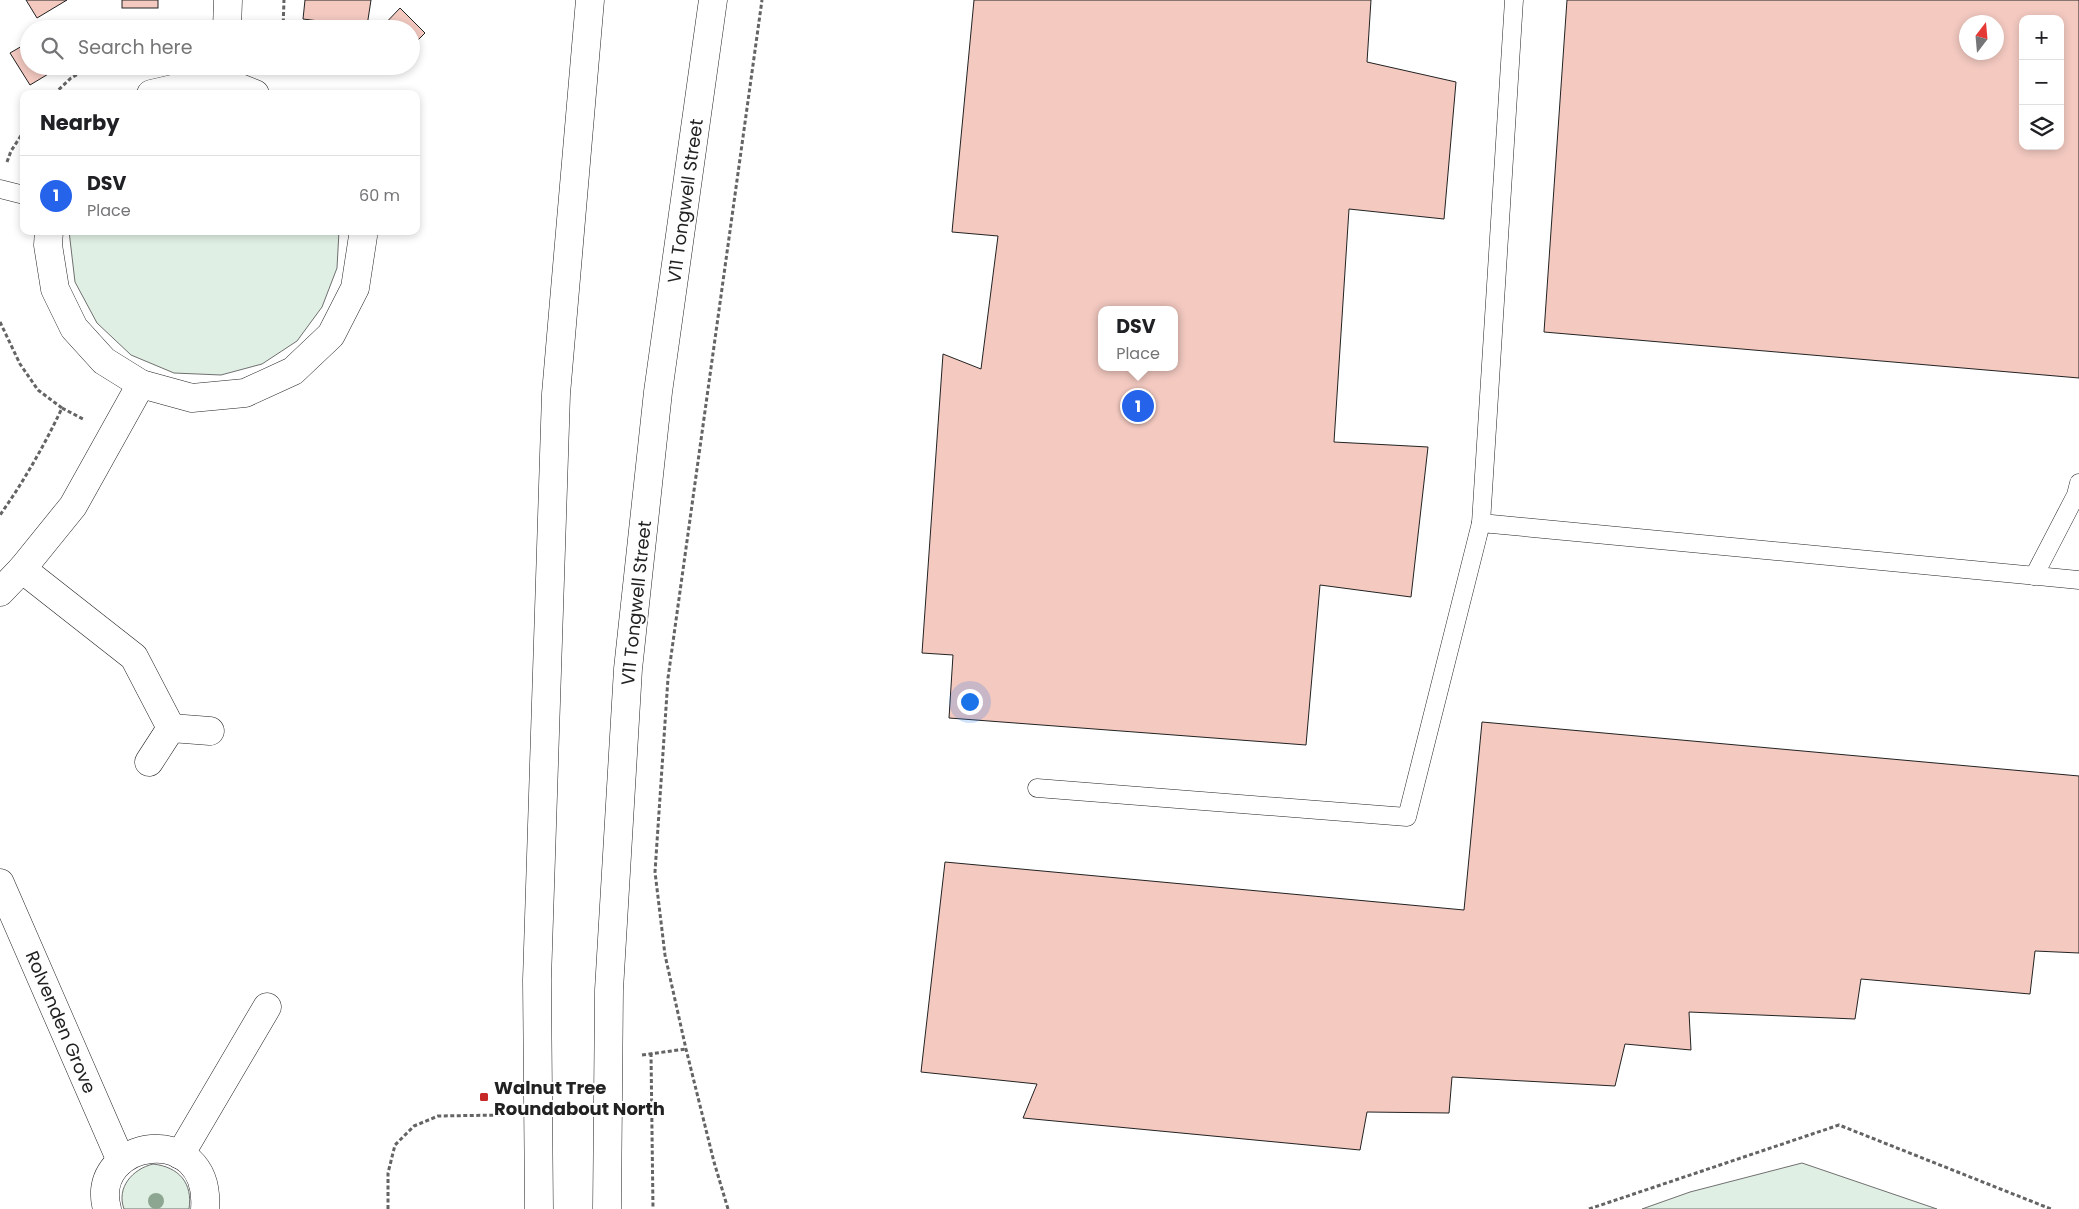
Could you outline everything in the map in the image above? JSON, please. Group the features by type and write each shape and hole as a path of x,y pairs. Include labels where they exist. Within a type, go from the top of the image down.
{"main road":[{"path":"228,0 228,20"},
{"path":"539,1209 537,980 556,394 590,0"},
{"name":"V11 Tongwell Street","path":"607,1209 609,990 628,669 658,392 713,0"},
{"path":"168,90 194,84 239,82"},
{"path":"49,235 48,245 55,288 74,328 104,361 141,384 192,398 245,393 293,372 331,335 355,288 363,235"},
{"path":"0,592 22,569 72,506 141,384"},
{"path":"22,569 134,657 171,728"},
{"path":"171,728 210,731"},
{"path":"149,762 171,728"},
{"name":"Rolvenden Grove","path":"0,883 121,1161"},
{"path":"180,1155 267,1007"},
{"path":"107,1209 106,1188 112,1173 121,1161 134,1152 150,1148 166,1148 193,1164 202,1178 206,1193 205,1209"}],"lane":[{"path":"1037,788 1407,817 1481,523 1514,0"},
{"path":"0,189 20,193"},
{"path":"2034,576 2076,496 2079,482"},
{"path":"1481,523 2079,580"}],"path":[{"path":"283,20 284,0"},
{"path":"728,1209 686,1049 665,955 655,872 668,678 762,0"},
{"path":"58,90 76,75"},
{"path":"6,166 11,151 20,137"},
{"path":"0,322 20,364 38,390 62,408 50,435 22,485 0,516"},
{"path":"608,1062 651,1053 686,1049"},
{"path":"651,1053 653,1209"},
{"path":"388,1209 388,1173 394,1145 414,1126 438,1116 538,1114"},
{"path":"1589,1209 1839,1125 2050,1209"}],"green space":[{"path":"69,235 339,235 337,268 322,307 297,341 262,364 221,375 174,373 131,355 97,323 75,282"},
{"path":"1802,1163 1937,1209 1642,1209 1690,1192"},
{"path":"153,1164 170,1169 182,1178 189,1191 189,1209 124,1209 122,1193 124,1186 139,1170"}],"building":[{"path":"26,0 67,0 37,18"},
{"path":"122,0 158,0 158,8 122,8"},
{"path":"305,0 371,0 368,20 303,19"},
{"path":"974,0 1371,0 1367,62 1456,82 1444,219 1349,209 1334,442 1428,447 1411,597 1320,585 1306,745 949,718 953,655 922,653 943,354 981,369 998,236 952,232"},
{"path":"1567,0 2079,0 2079,378 1544,332"},
{"path":"400,8 412,20 389,20"},
{"path":"420,28 425,33 420,38"},
{"path":"20,47 20,69 10,53"},
{"path":"24,75 47,75 30,85"},
{"path":"1482,722 2079,776 2079,953 2035,951 2030,994 1861,979 1855,1019 1689,1012 1691,1050 1625,1044 1615,1086 1452,1077 1449,1113 1367,1112 1360,1150 1023,1118 1037,1084 921,1072 945,862 1464,910"}],"place":[{"name":"DSV","path":"1138,406"},
{"name":"Walnut Tree Roundabout North","path":"484,1097"}]}
